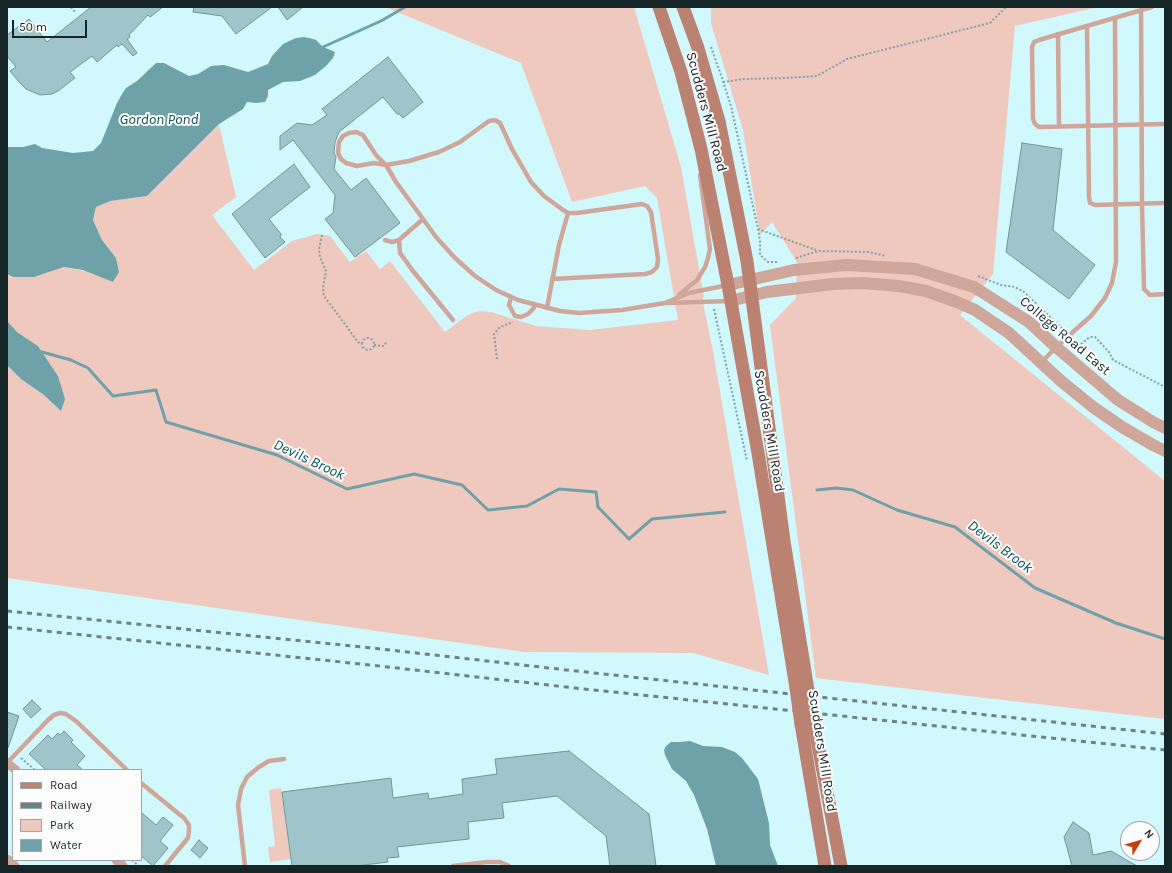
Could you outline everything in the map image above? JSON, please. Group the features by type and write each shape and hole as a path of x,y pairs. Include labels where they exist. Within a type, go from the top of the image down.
{"main road":[{"name":"Scudders Mill Road","path":"659,7 681,72 701,149 728,285 808,724 825,866"},
{"name":"Scudders Mill Road","path":"683,7 698,48 719,121 752,296 802,689"},
{"name":"Scudders Mill Road","path":"808,724 841,866"}],"street":[{"name":"College Road East","path":"728,285 794,270 846,265 915,269 974,287 1029,322 1118,400 1165,428"},
{"path":"730,301 767,292 833,284 863,283 899,286 926,291 958,302 975,310 1009,333 1041,363 1093,407 1122,427 1165,450"},
{"path":"7,859 14,866"}],"lane":[{"path":"1152,7 1034,42 1032,47 1033,119 1035,124 1039,127 1165,124"},
{"path":"1141,10 1144,289 1150,295 1165,294"},
{"path":"1041,363 1056,347 1091,316 1105,298 1112,283 1116,262 1115,18"},
{"path":"1087,26 1090,203 1095,205 1165,203"},
{"path":"1058,34 1059,126"},
{"path":"552,279 645,274 652,272 657,267 658,259 651,212 647,206 642,204 568,213 544,196 531,182 512,149 503,128 496,120 489,121 460,142 439,152 409,161 386,165 374,163 357,166 346,163 341,159 338,153 339,142 343,136 348,133 356,132 363,135 376,155 386,165 396,182 436,237 455,258 475,276 496,290 511,297 547,308 579,313 622,310 665,303 689,293 728,285"},
{"path":"698,162 701,149"},
{"path":"665,303 678,296 697,280 705,268 708,258 710,249 699,170"},
{"path":"547,308 559,245 568,213"},
{"path":"385,240 392,242 399,240 423,219"},
{"path":"399,240 400,253 452,320"},
{"path":"511,297 509,305 515,316 521,317 528,314 533,310 535,305"},
{"path":"665,303 674,304 730,301"},
{"path":"7,763 48,720 54,715 60,713 66,714 76,721 126,769"},
{"path":"245,866 238,805 240,789 247,777 259,766 269,761 284,759"},
{"path":"142,784 184,818 189,826 190,831 188,838 165,866"},
{"path":"452,866 500,862 509,866"}],"path":[{"path":"71,7 75,12"},
{"path":"723,82 745,79 817,76 847,60 990,23 1006,7"},
{"path":"758,229 818,251"},
{"path":"322,235 319,249 320,257 326,271 323,288 324,296 358,342 362,344 363,348 368,350 372,349 374,345"},
{"path":"497,360 494,334 500,327 514,322 517,316"},
{"path":"362,344 364,340 368,338 372,340 374,345"},
{"path":"374,345 383,346 386,344"}],"green space":[{"path":"385,7 634,7 681,167 704,297 704,308 713,351 769,675 693,653 524,652 7,578 7,365 21,379 44,395 61,411 58,376 38,346 17,332 7,321 7,274 13,277 34,277 64,267 90,272 119,272 116,258 102,240 93,220 96,207 109,201 147,196 219,124 236,197 212,215 254,270 292,241 317,234 330,236 350,262 366,251 380,269 390,261 445,332 465,317 480,311 491,312 536,326 590,330 678,320 657,198 645,186 572,202 521,63"},
{"path":"711,7 1098,7 1015,26 993,274 960,315 1165,481 1165,719 816,678 770,325 796,298 797,262 772,222 760,235 743,130 711,23"},
{"path":"281,788 291,859 270,862 268,847 275,846 269,790"}],"water":[{"name":"Gordon Pond","path":"304,37 316,40 323,47 335,52 333,58 327,65 315,75 300,81 283,82 268,90 268,96 265,102 247,102 243,109 219,124 147,196 110,201 96,207 93,220 102,240 116,258 119,272 113,282 83,270 64,267 34,277 13,277 7,274 7,147 23,147 35,144 42,148 73,153 93,151 101,143 117,103 126,88 137,81 156,63 164,63 189,76 198,74 211,66 224,65 248,72 268,64 272,56 283,44 296,38"},
{"path":"7,321 17,332 38,346 58,376 65,399 61,411 44,395 21,379 7,365"},
{"path":"690,741 703,746 722,747 735,752 742,758 758,779 769,823 770,845 778,866 716,866 707,829 694,795 686,781 672,769 665,755 664,750 671,742"}],"building":[{"path":"91,7 163,7 150,17 148,15 129,35 130,37 127,39 137,53 133,56 122,44 118,47 117,45 97,62 92,56 70,72 75,78 52,94 40,95 26,89 10,71 16,67 7,56 7,35 29,19 47,42"},
{"path":"194,7 272,7 236,34 222,16 193,12"},
{"path":"278,7 303,7 287,20"},
{"path":"388,57 423,102 403,118 397,114 383,97 339,132 335,142 334,153 336,157 334,169 351,190 366,178 400,223 355,257 325,219 333,213 335,195 293,140 280,150 280,136 297,123 312,125 327,115 322,109"},
{"path":"1022,143 1062,149 1053,230 1095,265 1069,299 1006,252"},
{"path":"294,164 310,187 269,219 281,234 280,237 285,242 265,258 232,214"},
{"path":"32,700 41,709 31,718 23,709"},
{"path":"7,712 19,716 8,748 7,748"},
{"path":"64,731 73,740 71,742 85,756 77,765 82,769 45,769 29,754 48,735 52,739 58,733 60,735"},
{"path":"569,751 649,814 656,866 610,866 606,836 557,796 502,803 504,818 468,822 469,839 397,847 399,857 387,858 388,862 356,866 292,866 282,792 391,778 393,798 428,793 429,799 463,794 462,779 497,774 495,759"},
{"path":"142,813 156,825 163,817 173,825 160,841 168,848 153,866 142,857"},
{"path":"1073,822 1089,833 1093,855 1111,851 1120,856 1120,861 1128,861 1137,866 1072,866 1064,837"},
{"path":"199,840 208,848 200,858 191,850"}],"waterway":[{"path":"323,47 381,21 405,7"},
{"name":"Devils Brook","path":"42,352 71,360 88,368 113,396 156,390 166,422 277,455 347,489 414,474 462,485 488,510 527,506 559,489 596,492 598,507 629,539 652,519 725,512"},
{"name":"Devils Brook","path":"817,490 836,488 853,490 897,510 955,527 1035,588 1116,623 1165,639"}],"railway":[{"path":"7,611 372,648 1165,734"},
{"path":"7,627 1165,750"}]}
